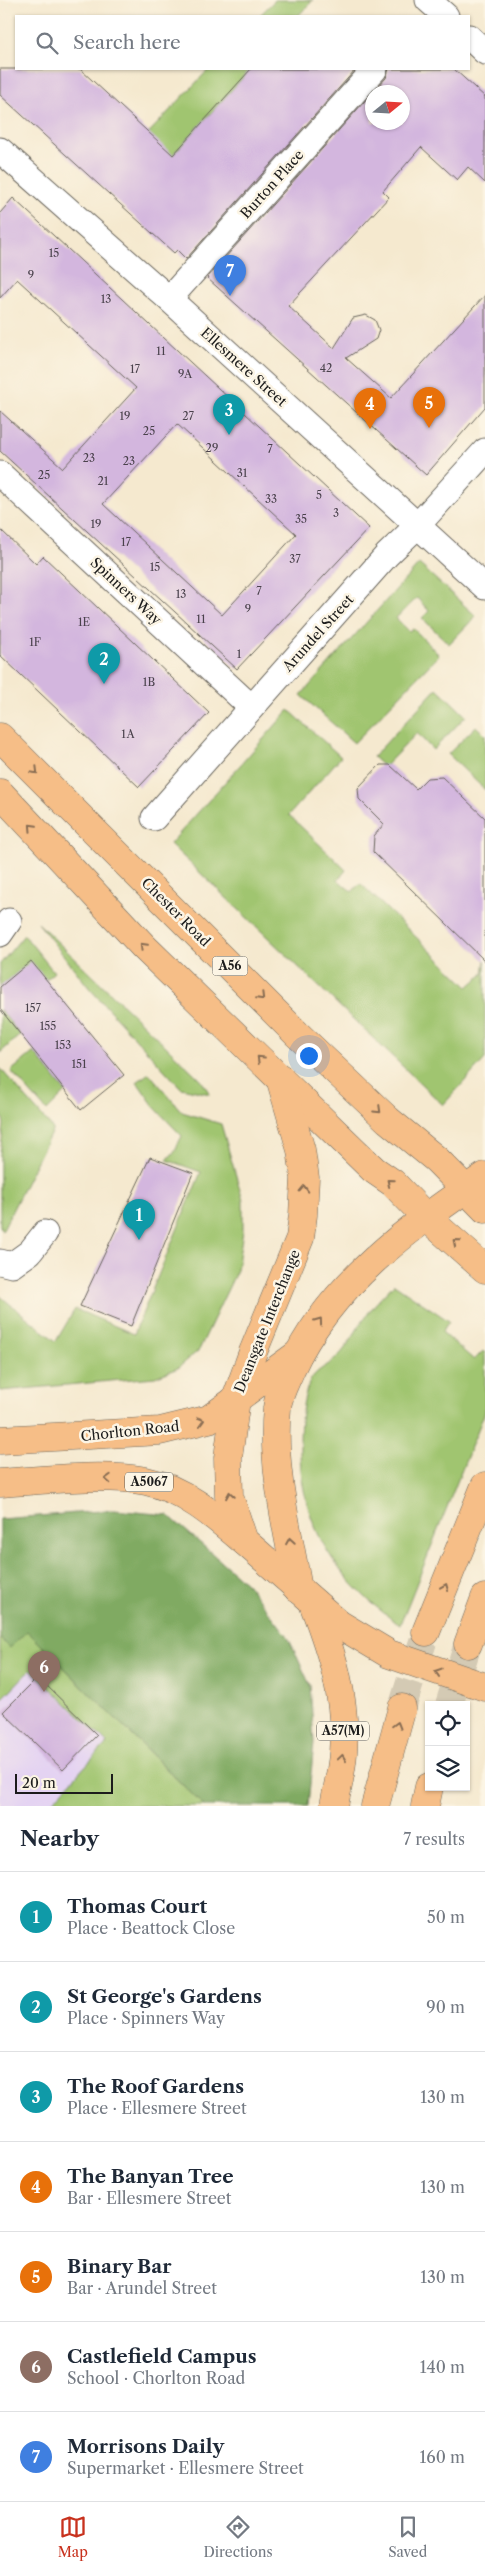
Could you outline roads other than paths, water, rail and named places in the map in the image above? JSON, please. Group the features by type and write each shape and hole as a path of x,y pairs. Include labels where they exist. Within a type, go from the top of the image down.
{"main road":[{"name":"Chester Road","path":"0,737 297,1034 388,1120 437,1160 475,1183 485,1209"},
{"path":"0,793 144,947 374,1170 393,1184 425,1216 485,1269"},
{"name":"Deansgate Interchange","path":"280,1078 297,1132 303,1159 304,1192 300,1238 253,1352 236,1399 228,1458 229,1496 244,1541 306,1596 361,1639 389,1654 485,1686"},
{"path":"306,1596 278,1461 275,1433 277,1405 298,1354 313,1330 345,1289 425,1216 475,1183"},
{"name":"Chorlton Road","path":"0,1440 160,1431 209,1419 298,1354"},
{"name":"A5067","path":"0,1483 102,1479 147,1482 180,1495 215,1516 244,1541"},
{"path":"426,1632 485,1486"},
{"name":"A57(M)","path":"306,1596 334,1656 344,1710 343,1753 334,1806"},
{"path":"468,1644 485,1598"},
{"path":"375,1806 402,1708"},
{"path":"425,1806 428,1791"}],"street":[{"path":"470,38 485,52"},
{"name":"Burton Place","path":"169,298 374,70"},
{"name":"Ellesmere Street","path":"3,160 169,298 485,587"},
{"name":"Arundel Street","path":"154,818 387,555 418,526 485,451"},
{"name":"Spinners Way","path":"0,474 251,707"},
{"path":"0,1262 12,1265 30,1252 45,1232"}],"tunnel":[{"path":"402,1708 426,1632"},
{"path":"450,1701 468,1644"}],"place":[{"name":"Morrisons Daily","path":"230,296"},
{"name":"Binary Bar","path":"429,428"},
{"name":"The Banyan Tree","path":"370,429"},
{"name":"The Roof Gardens","path":"229,435"},
{"name":"St George's Gardens","path":"104,684"},
{"name":"Thomas Court","path":"139,1240"},
{"name":"Castlefield Campus","path":"44,1692"}]}
